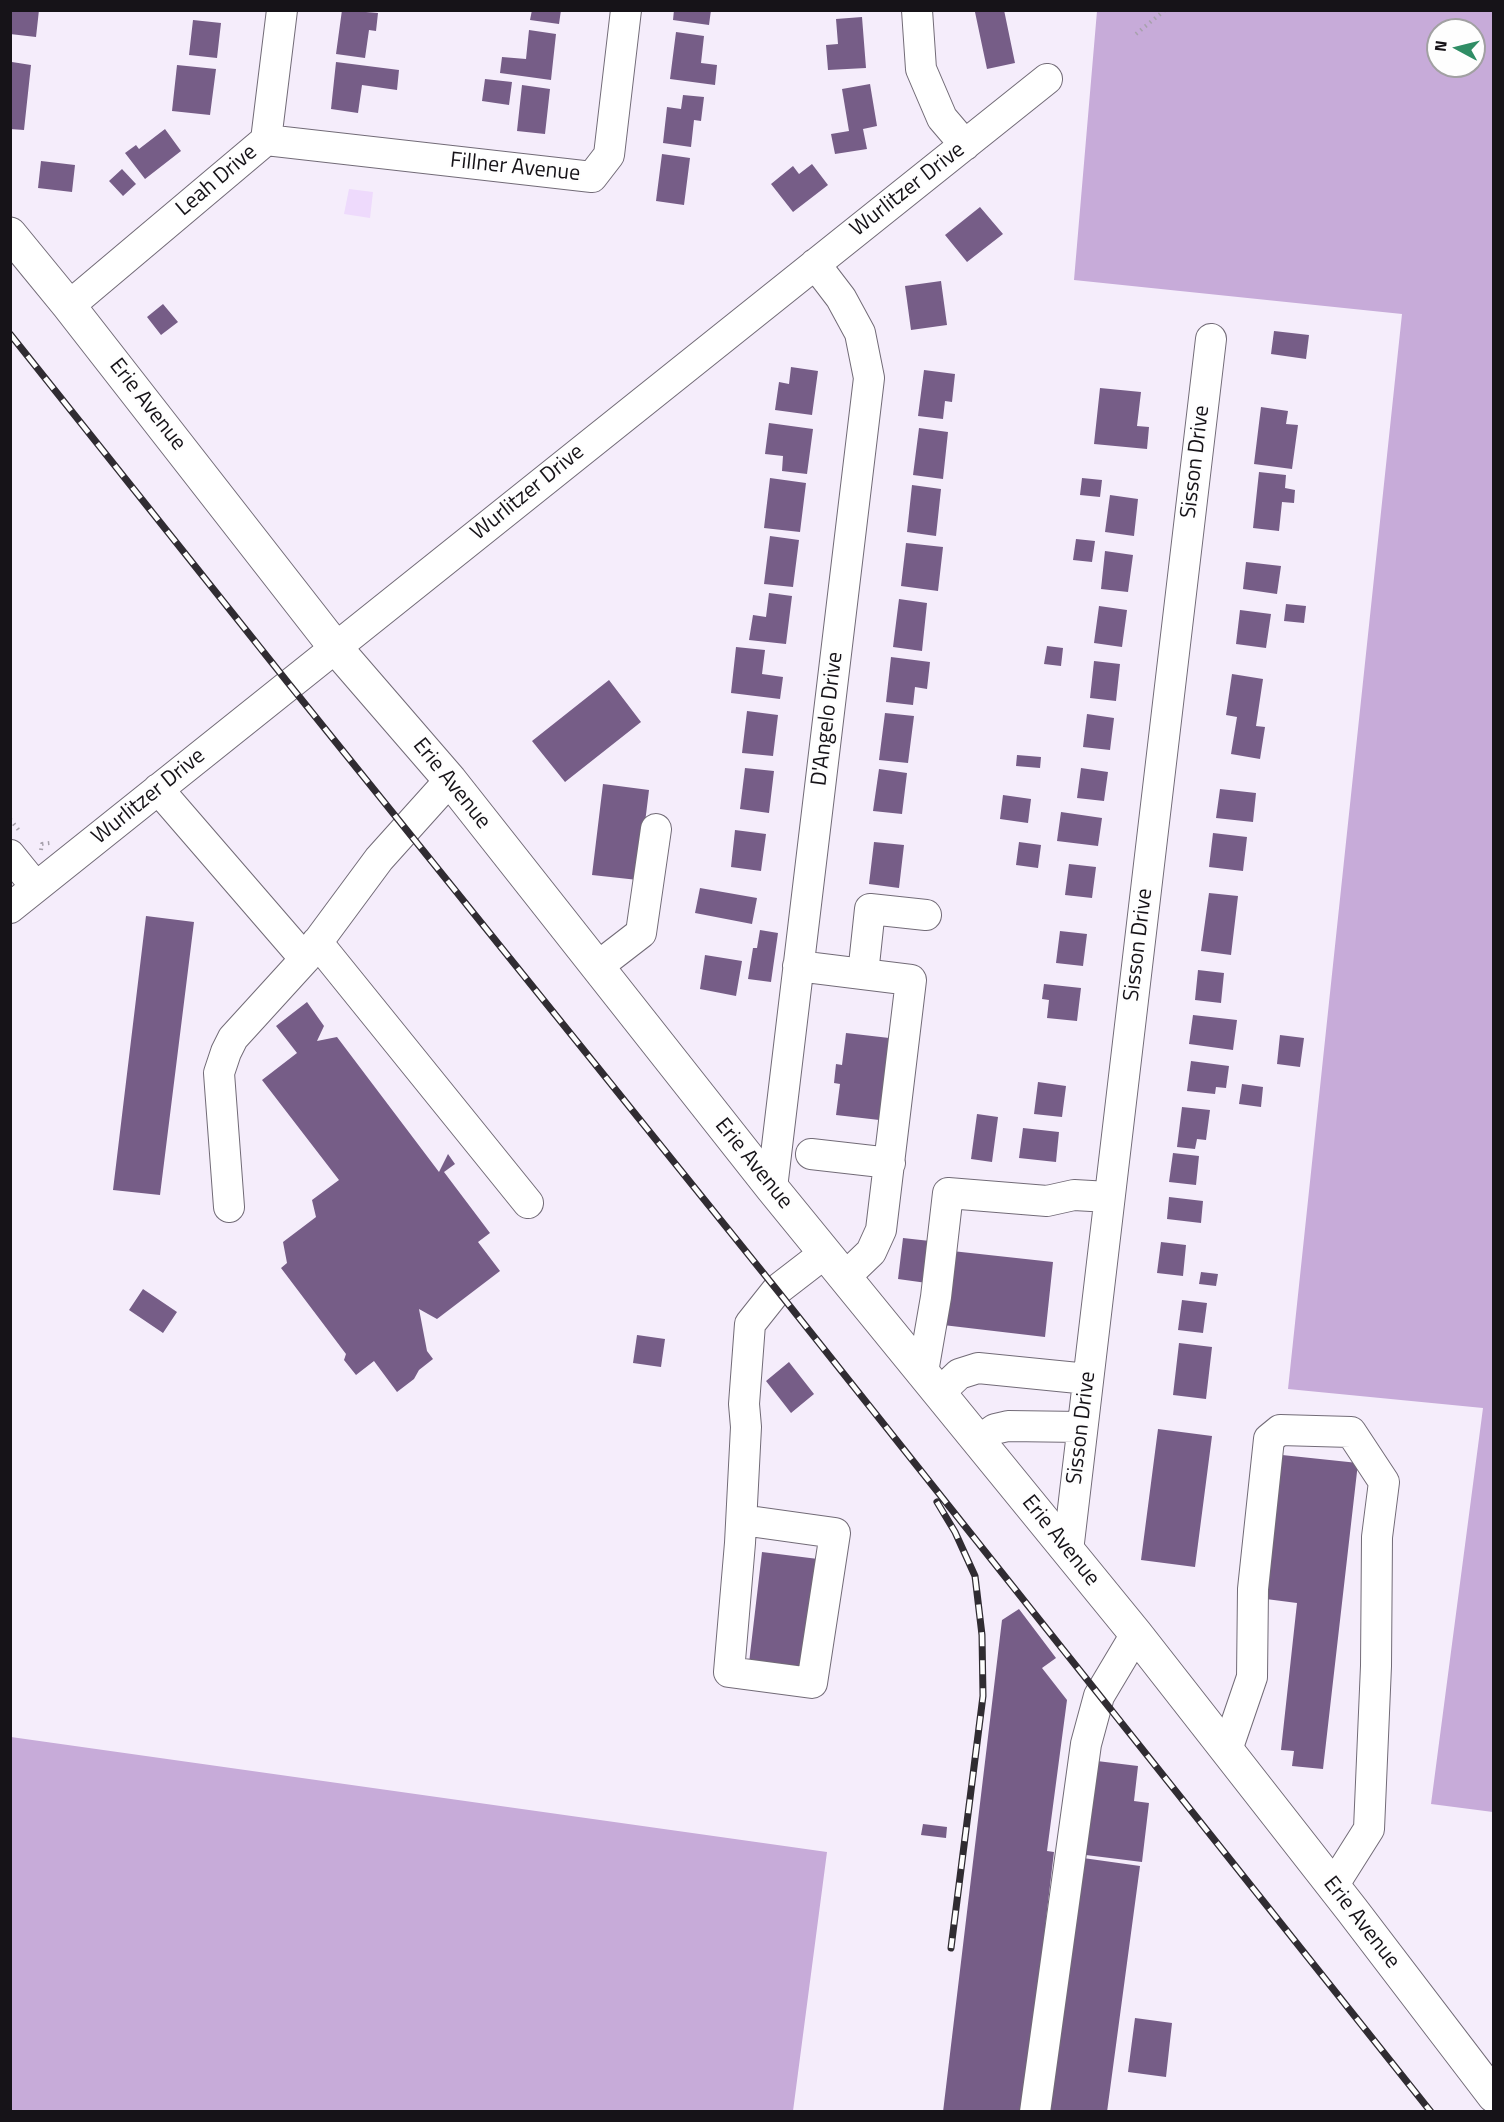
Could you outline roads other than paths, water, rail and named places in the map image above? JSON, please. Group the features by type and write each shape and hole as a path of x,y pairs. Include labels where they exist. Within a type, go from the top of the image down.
{"main road":[{"name":"Erie Avenue","path":"10,234 335,646 450,780 772,1188 1136,1634 1494,2096"}],"street":[{"name":"Leah Drive","path":"69,306 266,140 282,10"},
{"name":"Fillner Avenue","path":"266,140 592,177 609,155 626,10"},
{"path":"918,10 921,69 942,118 964,145"},
{"name":"Wurlitzer Drive","path":"10,908 335,646 1047,80"},
{"name":"D'Angelo Drive","path":"772,1188 869,378 860,333 841,298 815,264"},
{"name":"Sisson Drive","path":"1068,1551 1210,339"},
{"path":"229,1208 219,1073 225,1052 233,1038 311,950 379,859 450,780"},
{"path":"158,789 311,950 528,1203"},
{"path":"597,967 641,933 656,828"},
{"path":"10,855 36,887"},
{"path":"863,974 870,909 926,915"},
{"path":"741,1520 835,1533 812,1683 729,1672 741,1520 746,1426 744,1404 750,1324 777,1290 871,1252 881,1230 911,980 798,966"},
{"path":"810,1154 890,1163"},
{"path":"1088,1378 978,1368 931,1382 936,1297 948,1193 1047,1201 1074,1195 1110,1197"},
{"path":"978,1441 995,1429 1008,1426 1082,1427"},
{"path":"1227,1750 1252,1677 1252,1589 1269,1439 1280,1430 1351,1432 1384,1482 1377,1538 1376,1666 1369,1829 1333,1886"},
{"path":"1035,2112 1086,1744 1099,1696 1136,1634"}],"railway":[{"path":"10,334 777,1290 1431,2112"},
{"path":"937,1502 955,1532 975,1576 982,1635 983,1696 951,1948"}]}
